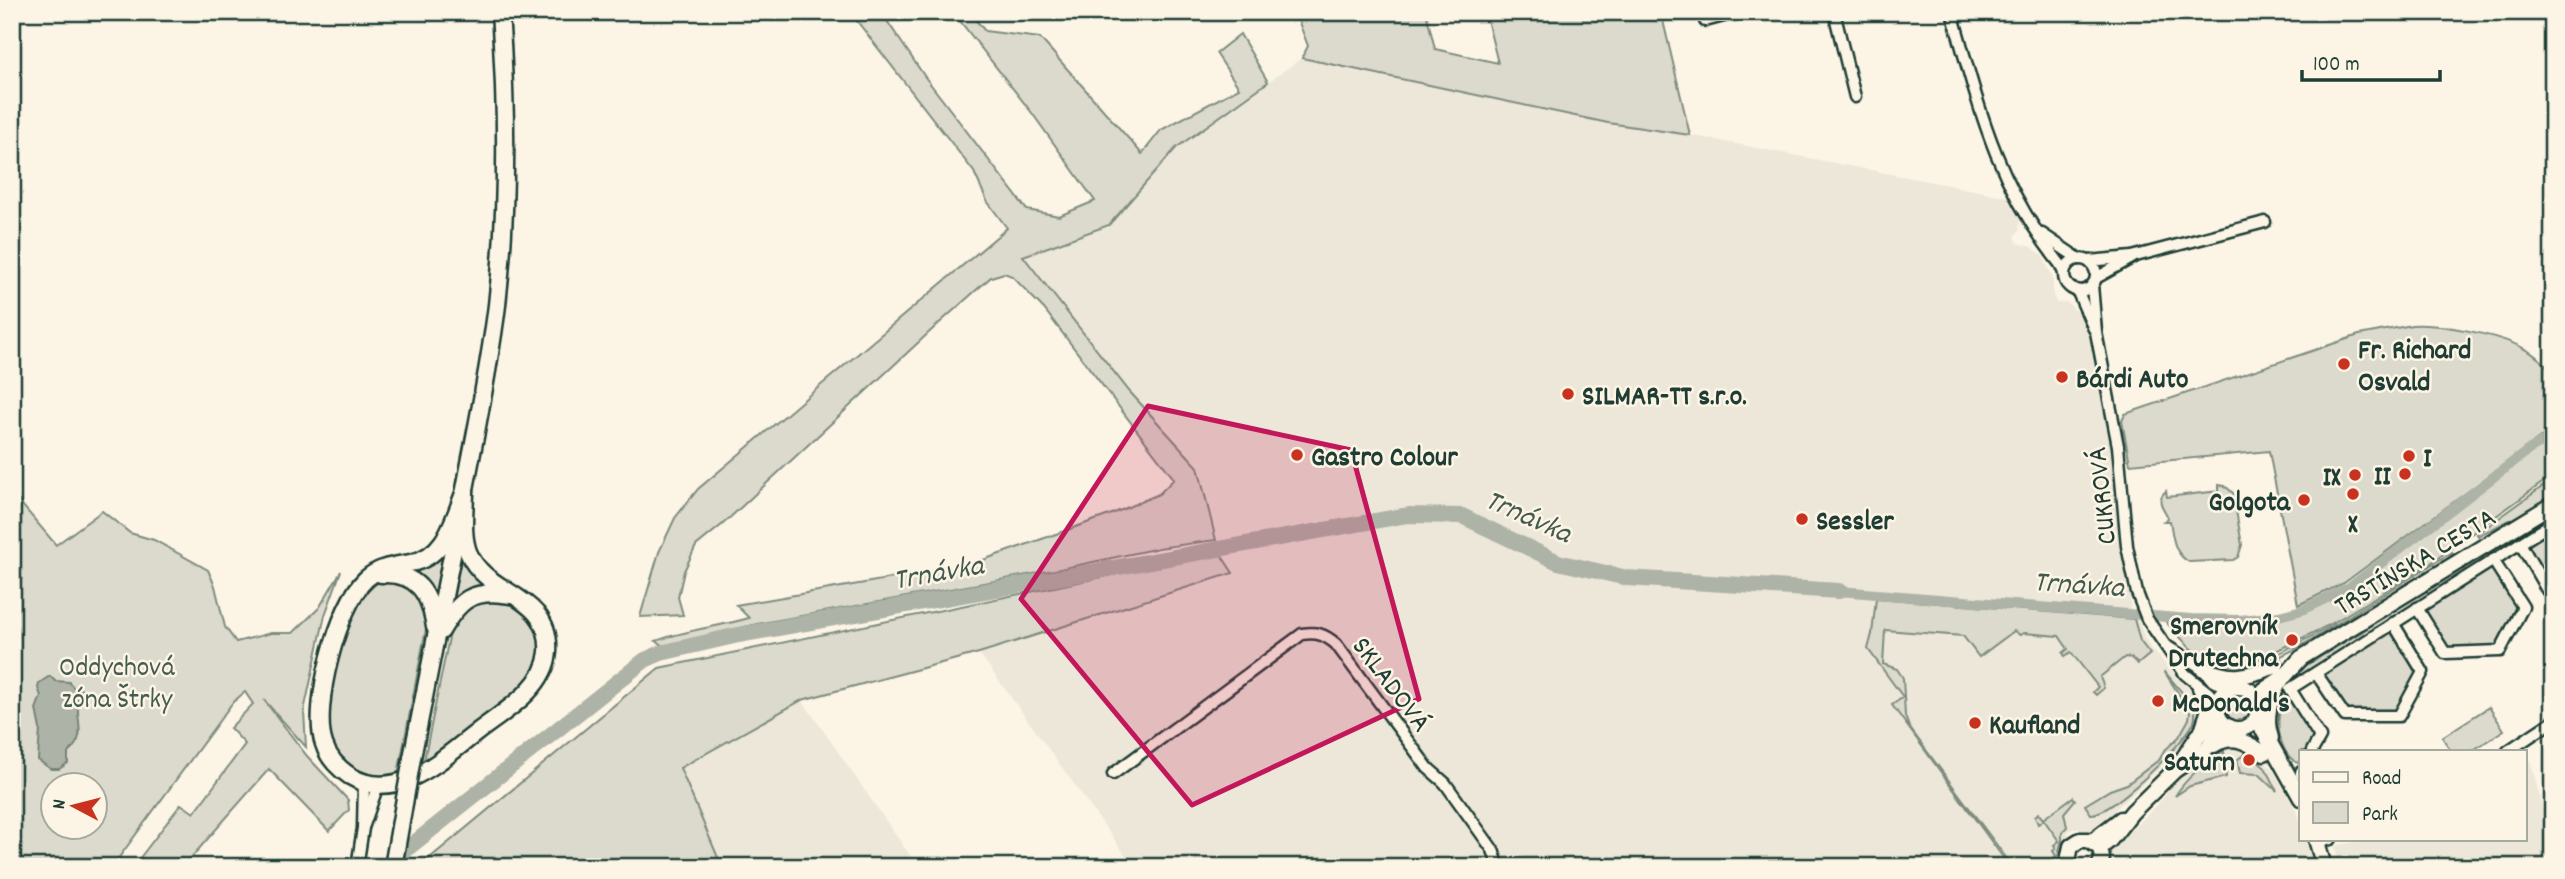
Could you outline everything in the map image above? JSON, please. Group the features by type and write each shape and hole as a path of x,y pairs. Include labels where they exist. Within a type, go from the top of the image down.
{"main road":[{"path":"393,867 488,371 497,305 504,221 506,103 500,12"},
{"path":"465,491 465,539 468,553 483,575 517,596 539,617 547,639 548,654 544,670 518,701 421,773 400,782 371,784 347,774 331,758 324,745 320,717 335,640 356,590 372,575 391,566 416,562 436,551 446,538 465,491"},
{"name":"TRSTÍNSKA CESTA","path":"2238,688 2255,684 2280,671 2553,504"},
{"path":"372,575 399,574 419,586 430,606 436,639"},
{"path":"436,639 452,613 471,597 490,593 517,596"},
{"path":"2202,668 2219,675 2243,677 2280,671 2269,709 2268,748"},
{"name":"TRSTÍNSKA CESTA","path":"2257,711 2264,690 2280,671"},
{"path":"2175,770 2198,736 2213,724 2221,696 2238,688 2255,696 2268,748 2299,795"},
{"path":"2218,709 2222,721 2252,736 2268,748"},
{"path":"2204,751 2221,732 2249,725 2257,711"},
{"path":"2096,845 2175,770 2204,751 2226,739 2236,738 2268,748"},
{"path":"2068,865 2068,853 2073,844 2084,839 2096,845 2102,858 2099,867"},
{"path":"2321,840 2324,867"}],"street":[{"path":"1705,21 1739,12"},
{"path":"1834,12 1854,97"},
{"path":"1952,12 1991,145 2010,188 2033,227 2060,264 2067,284 2077,290 2088,289 2094,281 2132,257"},
{"path":"2064,274 2067,265 2084,260 2132,257 2266,222"},
{"path":"2033,227 2084,260 2095,270 2094,281"},
{"name":"CUKROVÁ","path":"2094,281 2095,332 2119,446 2129,559 2139,600 2152,628 2168,646 2185,674 2211,695 2218,709"},
{"name":"CUKROVÁ","path":"2077,290 2095,332"},
{"path":"2313,750 2320,737 2290,689 2551,524"},
{"path":"2520,543 2547,590 2553,590"},
{"path":"2417,608 2445,653 2501,650 2523,607 2493,561"},
{"path":"2316,673 2345,716 2399,716 2423,672 2393,623"},
{"name":"SKLADOVÁ","path":"1113,774 1302,634 1315,632 1336,644 1428,768 1445,783 1493,850 1499,867"},
{"name":"CUKROVÁ","path":"2168,646 2202,668 2213,681 2238,688"},
{"name":"CUKROVÁ","path":"2196,685 2207,709 2198,736"},
{"path":"2510,750 2553,722"},
{"path":"357,867 371,784"}],"highlighted area":[{"path":"1148,406 1351,450 1419,699 1192,805 1021,599"}],"shaded area":[{"path":"1302,58 1608,123 1690,135 2009,197 2020,217 2019,231 2015,235 2017,243 2031,247 2042,255 2053,278 2053,296 2057,303 2067,302 2077,312 2086,325 2095,350 2114,450 2131,611 1876,592 1875,598 2138,619 2151,648 2202,704 2202,718 2166,763 2116,809 2110,821 2097,833 2081,832 2079,827 2068,831 2069,838 2060,867 1134,867 979,653 1232,573 1220,553 1198,467 1129,391 1023,256 1109,225 1176,148"},
{"path":"50,676 55,681 69,682 83,693 79,696 78,704 80,733 75,746 68,753 68,763 59,769 51,769 38,760 40,729 36,709 41,696 38,688 39,683"},
{"path":"802,700 918,867 722,867 679,769"},
{"path":"2229,741 2262,758 2274,771 2299,818 2299,840 2306,840 2311,856 2259,867 2106,867 2108,851 2124,833 2139,823 2158,804 2175,782"},
{"path":"2528,751 2544,814 2553,812 2553,867 2339,867 2335,846 2364,840 2526,840"}],"green space":[{"path":"850,12 881,12 925,77 1027,210 1059,216 1095,201 1032,113 953,12 969,12 985,31 1040,38 1142,154 1161,130 1239,88 1216,53 1240,34 1268,82 1176,148 1109,225 1023,256 1129,391 1198,467 1216,540 1159,548 1060,569 757,624 663,646 656,641 749,618 736,605 969,565 1112,514 1159,494 1174,479 1044,309 1012,276 1004,273 991,277 696,546 684,571 678,597 683,615 640,617 659,552 675,518 698,489 1007,228 987,201 974,172"},
{"path":"1295,12 1426,12 1435,49 1498,63 1485,12 1661,12 1690,135 1608,123 1302,58 1308,46"},
{"path":"2412,325 2438,326 2485,334 2512,343 2535,356 2553,372 2553,432 2543,436 2344,583 2298,605 2269,451 2130,464 2122,421 2125,414 2359,335"},
{"path":"2553,440 2553,475 2431,563 2331,624 2249,664 2213,663 2190,648 2166,622 2218,624 2263,621 2285,617 2330,600 2354,587 2532,450"},
{"path":"2553,479 2553,495 2530,510 2478,536 2477,534"},
{"path":"2219,485 2225,486 2233,493 2242,545 2238,557 2233,560 2189,562 2177,549 2170,521 2164,521 2168,518 2161,505 2161,498 2166,491 2167,497 2219,491"},
{"name":"Oddychová zóna Štrky","path":"12,493 56,545 102,511 130,533 154,540 208,570 215,586 225,627 236,642 271,633 293,633 319,608 341,571 325,615 304,711 306,747 264,700 307,756 348,800 349,810 329,831 269,769 183,867 133,867 181,804 194,813 245,744 230,728 253,704 245,692 233,702 112,867 12,867"},
{"path":"2549,533 2553,539 2553,587 2549,587 2526,547"},
{"path":"463,550 494,588 452,605"},
{"path":"445,551 435,601 405,569"},
{"path":"2452,552 2442,563 2408,585 2297,648 2258,666 2336,624"},
{"path":"1220,553 1233,573 979,653 802,700 680,768 722,867 419,867 659,668"},
{"path":"2491,565 2518,607 2497,646 2446,649 2422,608"},
{"path":"2462,567 2466,573 2281,694 2278,692 2307,665 2368,628 2382,615"},
{"path":"382,580 404,581 422,597 427,624 398,774 375,776 352,766 336,751 331,742 327,702 336,654 345,630 355,609"},
{"path":"494,598 523,611 533,622 540,645 537,669 531,679 503,705 423,765 451,628 468,606"},
{"path":"1876,598 2134,619 2140,641 2150,654 2138,664 2125,657 2100,677 2104,688 2096,695 2093,692 2098,687 2071,652 2065,656 2063,653 2068,649 2059,636 2024,633 2020,635 2014,631 1979,657 1963,636 1885,630 1883,664 1897,669 1903,678 1905,716 1909,727 2013,867 2010,867 1892,705 1903,697 1868,649"},
{"path":"2392,628 2419,672 2397,713 2347,713 2322,673"},
{"path":"2164,671 2195,708 2193,724 2175,747 2130,792 2101,811 2091,814 2085,805 2110,790 2127,784 2160,759 2163,752 2179,737 2189,719 2190,712"},
{"path":"2289,693 2316,737 2309,750 2299,750 2298,763 2291,758 2281,741 2279,719 2284,700"},
{"path":"2238,694 2248,698 2252,708 2248,718 2238,722 2228,718 2224,708 2228,698"},
{"path":"2489,707 2504,730 2474,750 2450,750 2442,737"},
{"path":"2224,751 2226,777 2190,786 2175,796 2197,771"},
{"path":"2246,753 2265,768 2277,791 2259,774 2240,773 2237,760"},
{"path":"2073,797 2075,800 2064,813 2067,827 2062,832 2056,864 2054,867 2043,867 2056,856 2054,845 2059,841 2044,820 2038,824 2035,817 2038,813 2043,819"}],"waterway":[{"name":"Trnávka","path":"1839,591 2191,619 2240,620 2279,616 2302,610 2350,587 2530,449 2553,437"},
{"name":"Trnávka","path":"384,867 645,660 661,653 734,636 1408,515 1462,516 1558,562 1627,578 1839,591"}],"place":[{"name":"Fr. Richard Osvald","path":"2344,364"},
{"name":"Bárdi Auto","path":"2062,377"},
{"name":"SILMAR-TT s.r.o.","path":"1568,394"},
{"name":"Gastro Colour","path":"1297,455"},
{"name":"I","path":"2409,456"},
{"name":"II","path":"2405,474"},
{"name":"IX","path":"2355,475"},
{"name":"X","path":"2353,494"},
{"name":"Golgota","path":"2304,500"},
{"name":"Sessler","path":"1802,519"},
{"name":"Smerovník Drutechna","path":"2292,640"},
{"name":"McDonald's","path":"2158,701"},
{"name":"Kaufland","path":"1975,723"},
{"name":"Saturn","path":"2249,760"}]}
